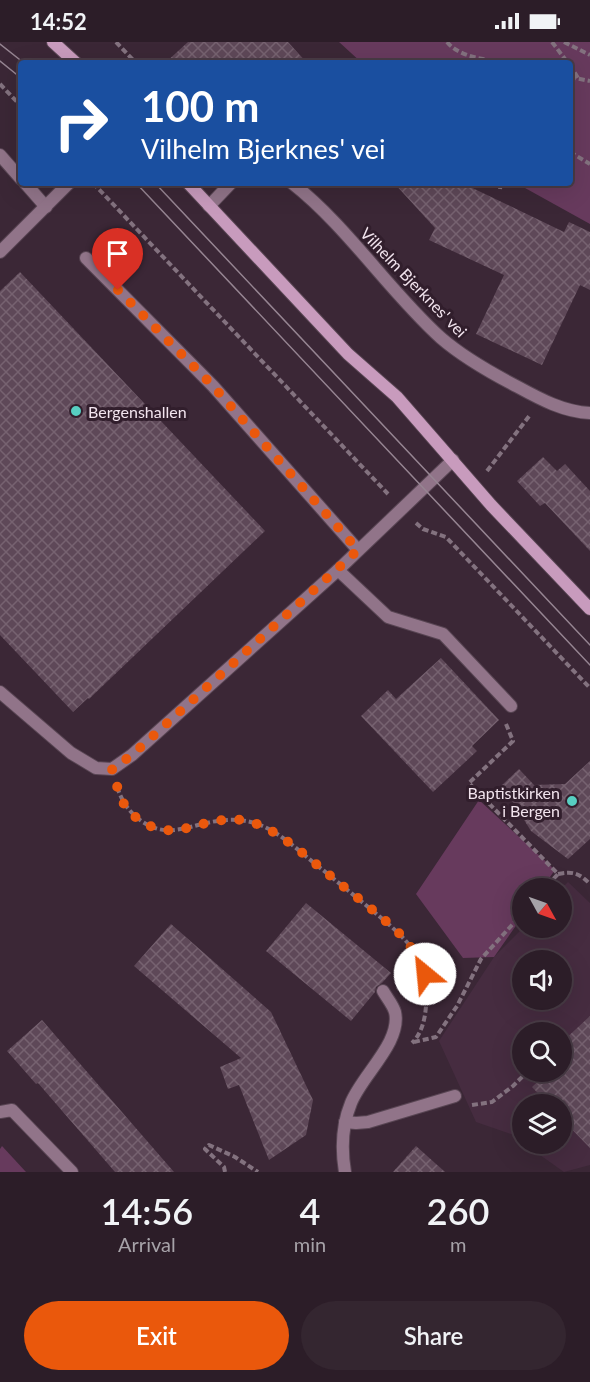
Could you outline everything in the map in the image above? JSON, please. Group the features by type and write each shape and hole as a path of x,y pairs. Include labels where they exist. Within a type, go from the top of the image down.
{"main road":[{"path":"54,42 72,60"},
{"path":"191,186 348,354 397,397 491,505 590,609"}],"street":[{"path":"0,155 18,176"},
{"path":"28,186 45,207"},
{"path":"0,252 66,186"},
{"path":"209,206 228,186"},
{"name":"Vilhelm Bjerknes' vei","path":"295,186 450,345 485,369 536,397 560,407 590,413"},
{"path":"86,258 213,386 358,550"},
{"path":"0,692 70,753 96,768 112,769 132,755 338,570 453,460"},
{"path":"338,570 388,617 443,634 511,706"},
{"path":"345,1172 342,1150 345,1122 352,1100 392,1038 396,1022 394,1010 383,991"},
{"path":"345,1122 356,1124 368,1122 455,1096"},
{"path":"0,1112 12,1110 72,1172"}],"path":[{"path":"116,42 133,60"},
{"path":"447,42 451,47 471,56 490,60"},
{"path":"552,42 566,60"},
{"path":"564,42 590,55"},
{"path":"471,56 472,60"},
{"path":"573,71 578,79"},
{"path":"573,78 590,81"},
{"path":"0,84 18,103"},
{"path":"573,154 590,164"},
{"path":"96,186 401,508 423,529 446,537 590,688"},
{"path":"486,471 524,423"},
{"path":"511,706 506,724 513,741 469,783 558,874"},
{"path":"112,769 124,803 132,814 155,829 166,831 229,820 246,820 262,826 280,837 336,881 402,936 416,955 425,974 427,989 422,1030 413,1042"},
{"path":"554,878 558,874 571,872 590,884"},
{"path":"383,1053 413,1042 436,1037 457,1006 481,959 512,925"},
{"path":"455,1096 460,1106 492,1102 517,1082"},
{"path":"225,1172 224,1167 205,1149 209,1145 235,1157 258,1172"}],"shaded area":[{"path":"339,42 590,42 590,224 521,186 573,186 573,60 359,60"},
{"path":"479,800 555,870 549,878 512,878 512,931 494,957 463,958 416,894"},
{"path":"572,886 590,903 590,1165 564,1172 539,1154 572,1154 572,1094 512,1094 512,1135 476,1122 439,1041 494,957 513,938 572,938"},
{"path":"2,1146 26,1172 0,1172"}],"building":[{"path":"188,42 288,42 304,60 168,60"},
{"path":"397,186 468,186 564,232 569,222 590,232 590,290 580,285 542,365 476,334 504,275 429,240 435,228"},
{"name":"Bergenshallen","path":"20,272 265,531 73,712 0,635 0,291"},
{"path":"543,457 557,471 565,464 590,491 590,551 545,503 540,506 517,481"},
{"path":"441,658 499,720 472,746 477,751 433,792 361,716 388,690 396,699"},
{"name":"Baptistkirken i Bergen","path":"590,761 590,839 568,859 531,831 511,799 500,787 519,769 534,785 565,784"},
{"path":"306,903 391,973 376,987 375,992 351,1021 266,951"},
{"path":"171,924 271,1012 313,1100 306,1135 269,1160 239,1085 228,1089 220,1067 241,1058 134,966"},
{"path":"590,1016 590,1148 572,1129 572,1094 539,1094 532,1087 537,1082 572,1082 572,1033"},
{"path":"42,1020 174,1172 115,1172 38,1083 36,1084 7,1051"},
{"path":"416,1146 445,1172 393,1172"}],"tram line":[{"path":"0,44 20,60"},
{"path":"0,61 18,76"},
{"path":"139,186 590,665"},
{"path":"158,186 590,645"}],"place":[{"name":"Bergenshallen","path":"76,411"},
{"name":"Baptistkirken i Bergen","path":"572,801"}],"route":[{"path":"118,290 213,386 358,550 132,755 112,769 124,803 132,814 145,823 155,829 166,831 229,820 246,820 262,826 280,837 346,888 402,936 416,955 425,974"}]}
